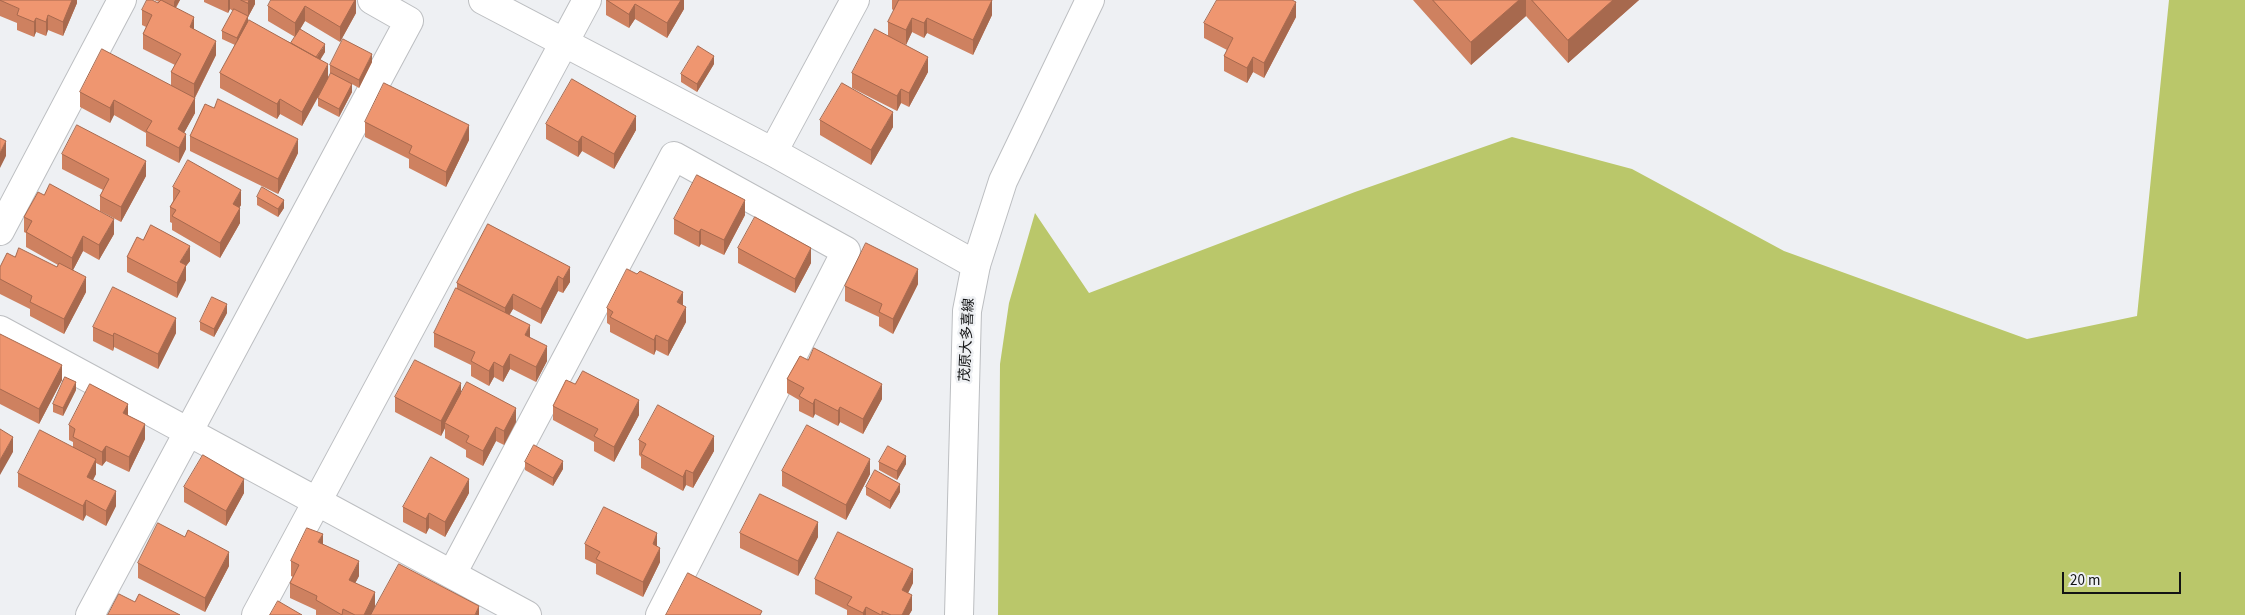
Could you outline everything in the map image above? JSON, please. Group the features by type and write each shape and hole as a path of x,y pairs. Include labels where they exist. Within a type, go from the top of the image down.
{"street":[{"path":"0,231 122,0"},
{"path":"90,615 190,432 409,21 372,0"},
{"path":"482,0 773,152 976,265"},
{"path":"256,615 588,0"},
{"path":"773,152 855,0"},
{"name":"茂原大多喜線","path":"959,615 967,311 976,265 1003,181 1090,0"},
{"path":"452,574 674,156 846,251 660,615"},
{"path":"0,330 527,615"}],"green space":[{"path":"2169,0 2245,0 2245,615 998,615 1000,364 1009,303 1035,213 1089,293 1355,192 1512,137 1632,169 1784,251 2027,339 2137,316"}],"building":[{"path":"0,0 72,0 63,22 48,15 46,22 36,18 34,22 17,15 19,9"},
{"path":"147,0 158,3 161,0 194,17 190,27 216,41 194,84 171,72 181,54 143,34 152,15 142,10"},
{"path":"271,0 355,0 340,27 305,6 295,23 268,6"},
{"path":"607,0 681,0 667,23 635,4 629,14"},
{"path":"899,0 992,0 973,40 927,18 924,23 912,18 906,30 888,22"},
{"path":"1217,0 1292,0 1296,2 1264,63 1253,57 1247,68 1224,56 1233,38 1204,23"},
{"path":"1433,0 1519,0 1471,42"},
{"path":"1532,0 1613,0 1568,40"},
{"path":"234,9 248,16 237,38 222,31"},
{"path":"249,20 328,64 302,112 280,99 277,104 220,73"},
{"path":"300,29 325,44 316,57 291,43"},
{"path":"875,29 928,57 909,93 901,89 897,96 852,73"},
{"path":"343,39 372,54 359,80 330,65"},
{"path":"698,46 714,56 697,84 681,74"},
{"path":"102,49 195,98 178,129 186,134 179,148 146,131 152,121 114,100 110,108 80,92"},
{"path":"331,73 352,84 339,109 318,98"},
{"path":"572,79 636,116 614,154 582,136 578,142 546,124"},
{"path":"384,83 469,125 446,172 409,153 412,146 365,122"},
{"path":"842,83 893,112 871,150 820,120"},
{"path":"218,99 298,139 278,179 190,136 205,104 214,108"},
{"path":"77,125 146,161 121,207 100,196 109,179 62,154"},
{"path":"0,138 6,141 0,153"},
{"path":"188,160 241,190 233,204 240,208 220,243 172,216 176,210 170,207 180,191 173,187"},
{"path":"697,175 745,200 724,240 701,229 699,232 674,219"},
{"path":"50,184 114,219 99,245 83,236 72,258 26,232 32,221 24,217 38,192 44,195"},
{"path":"262,187 284,200 278,209 257,197"},
{"path":"755,217 811,248 795,279 738,248"},
{"path":"488,224 570,267 563,279 558,276 541,309 513,294 505,308 457,283"},
{"path":"151,225 190,246 180,262 186,265 177,283 127,257 137,237 143,240"},
{"path":"866,243 918,269 893,319 879,312 882,304 845,286"},
{"path":"19,248 57,267 59,263 86,277 64,319 30,302 32,296 0,279 0,267 7,253 15,257"},
{"path":"627,269 637,274 640,271 683,292 677,302 686,307 668,341 656,335 654,340 610,317 613,312 607,308"},
{"path":"113,287 176,318 158,354 114,333 113,336 93,327"},
{"path":"456,288 530,325 525,335 547,346 536,367 510,354 503,367 494,362 489,371 471,361 475,352 434,333"},
{"path":"212,297 227,304 214,329 200,322"},
{"path":"0,334 62,365 39,409 0,389"},
{"path":"814,348 882,384 863,419 840,407 838,411 815,399 813,404 799,396 804,388 787,379 800,356 808,360"},
{"path":"415,360 461,383 441,421 395,397"},
{"path":"583,371 639,400 614,447 594,436 598,429 553,406 566,380 575,384"},
{"path":"65,377 76,382 63,408 53,404"},
{"path":"467,382 516,408 504,431 496,427 483,451 466,442 469,436 445,423"},
{"path":"90,384 128,404 123,413 145,424 129,457 106,446 102,452 73,437 75,429 69,425"},
{"path":"658,405 714,436 693,473 686,470 683,477 641,454 646,444 639,440"},
{"path":"807,425 870,459 846,505 782,471"},
{"path":"0,429 13,437 0,460"},
{"path":"40,430 96,459 87,477 116,491 106,511 86,500 83,506 18,473"},
{"path":"534,445 563,461 553,478 525,462"},
{"path":"888,446 906,456 897,471 879,462"},
{"path":"203,455 244,479 226,511 184,487"},
{"path":"431,457 469,479 445,522 429,513 426,519 403,507"},
{"path":"875,470 900,484 890,501 866,487"},
{"path":"760,494 818,522 798,561 740,533"},
{"path":"604,507 657,533 653,544 660,548 643,582 596,559 600,552 585,544"},
{"path":"158,523 185,537 188,530 229,552 205,598 138,563"},
{"path":"307,528 323,534 318,542 359,561 349,580 375,592 364,615 355,615 343,609 342,615 316,600 317,596 290,583 299,565 291,561"},
{"path":"838,532 913,569 902,590 912,595 902,615 891,615 882,611 881,615 866,607 863,613 847,605 852,597 815,579"},
{"path":"399,564 479,606 475,615 371,615"},
{"path":"688,573 762,611 760,615 666,615"},
{"path":"119,594 135,602 139,594 180,615 108,615"},
{"path":"278,601 302,615 270,615"}]}
